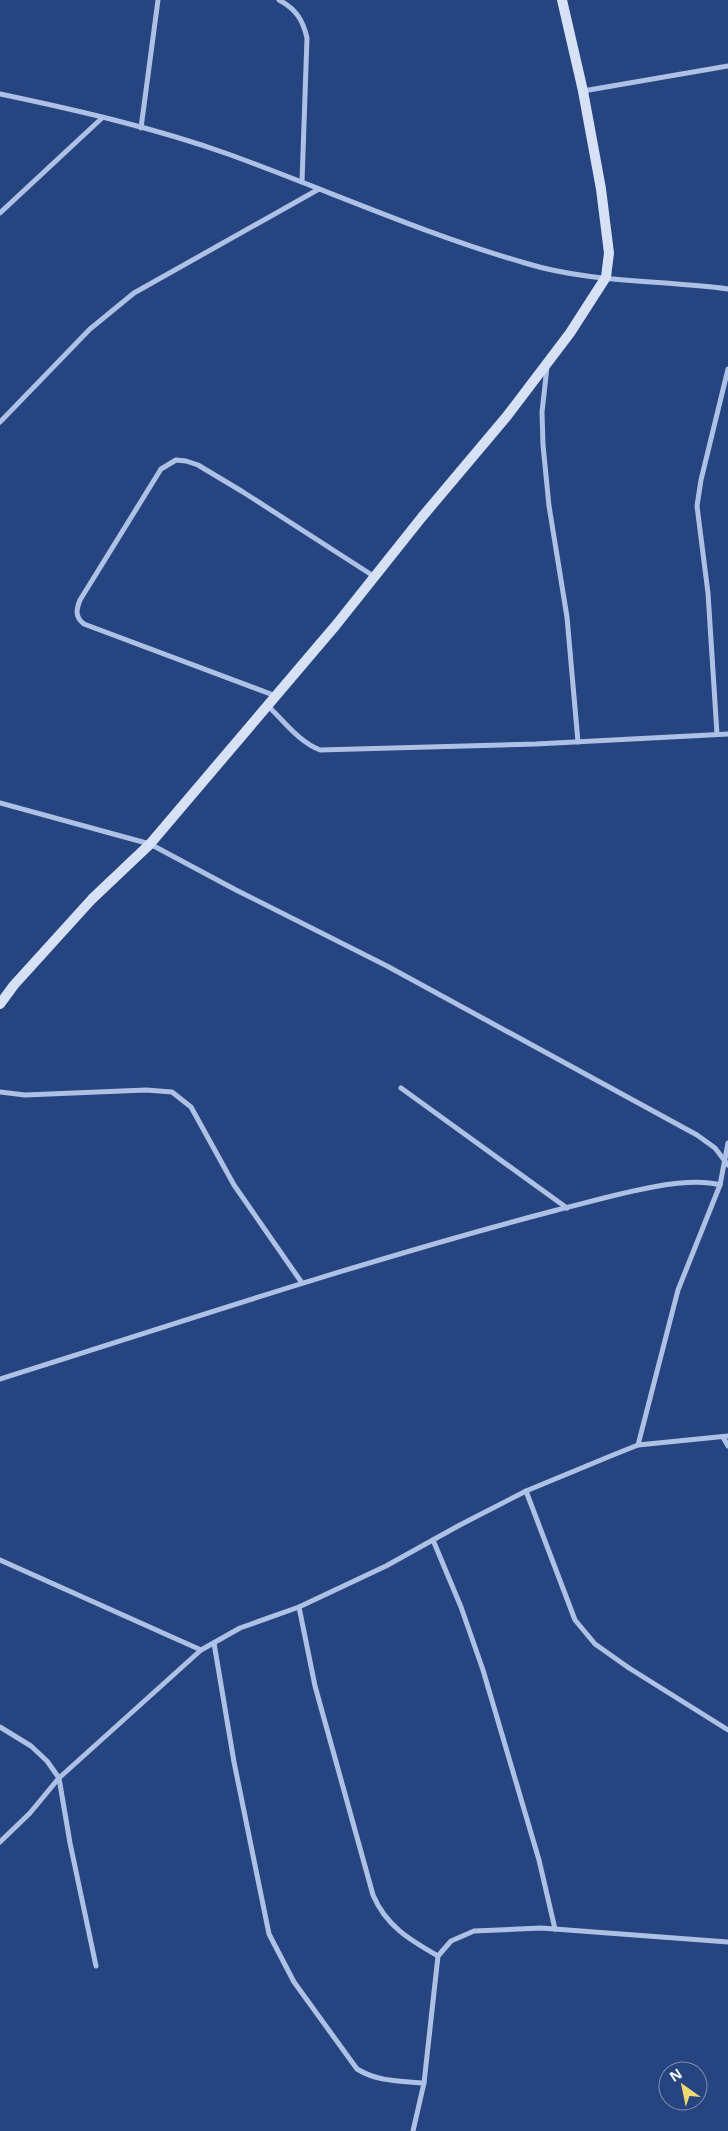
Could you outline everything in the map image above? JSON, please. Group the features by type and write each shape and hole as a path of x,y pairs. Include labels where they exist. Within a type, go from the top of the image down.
{"street":[{"path":"141,128 158,0"},
{"path":"280,0 298,13 307,38 302,182"},
{"path":"0,1004 14,985 92,899 150,844 276,696 375,577 422,516 507,416 570,332 606,277 609,253 606,218 583,91 562,0"},
{"path":"583,91 728,66"},
{"path":"0,94 141,128 226,153 389,216 525,264 572,275 728,289"},
{"path":"0,214 102,118"},
{"path":"0,422 90,328 134,293 319,188"},
{"path":"548,360 542,412 543,445 549,506 567,617 578,742"},
{"path":"717,734 708,593 697,506 698,494 728,370"},
{"path":"276,696 176,660 84,624 79,620 77,615 80,600 161,469 176,460 186,461 198,466 243,492 375,577"},
{"path":"267,706 302,740 320,750 578,742 728,734"},
{"path":"0,803 150,844 236,890 387,966 697,1135 715,1148 727,1163"},
{"path":"401,1088 568,1208"},
{"path":"0,1092 25,1095 146,1090 172,1092 190,1107 234,1185 302,1283"},
{"path":"638,1445 678,1290 720,1185 727,1163 728,1143"},
{"path":"0,1379 302,1283 568,1208 620,1194 691,1182 709,1182 720,1185"},
{"path":"0,1842 30,1813 59,1778 201,1650 240,1628 299,1607 386,1566 526,1491 638,1445 726,1436 728,1446"},
{"path":"526,1491 575,1620 595,1644 629,1668 728,1730"},
{"path":"433,1540 461,1607 483,1670 539,1860 555,1929"},
{"path":"0,1560 201,1650"},
{"path":"299,1607 315,1686 367,1878 378,1908 391,1925 406,1938 438,1956"},
{"path":"214,1643 234,1762 269,1934 294,1982 357,2068 367,2075 381,2079 424,2083"},
{"path":"0,1727 31,1746 47,1761 59,1778 70,1843 96,1966"},
{"path":"413,2131 424,2083 438,1956 451,1941 474,1931 541,1928 728,1942"}]}
